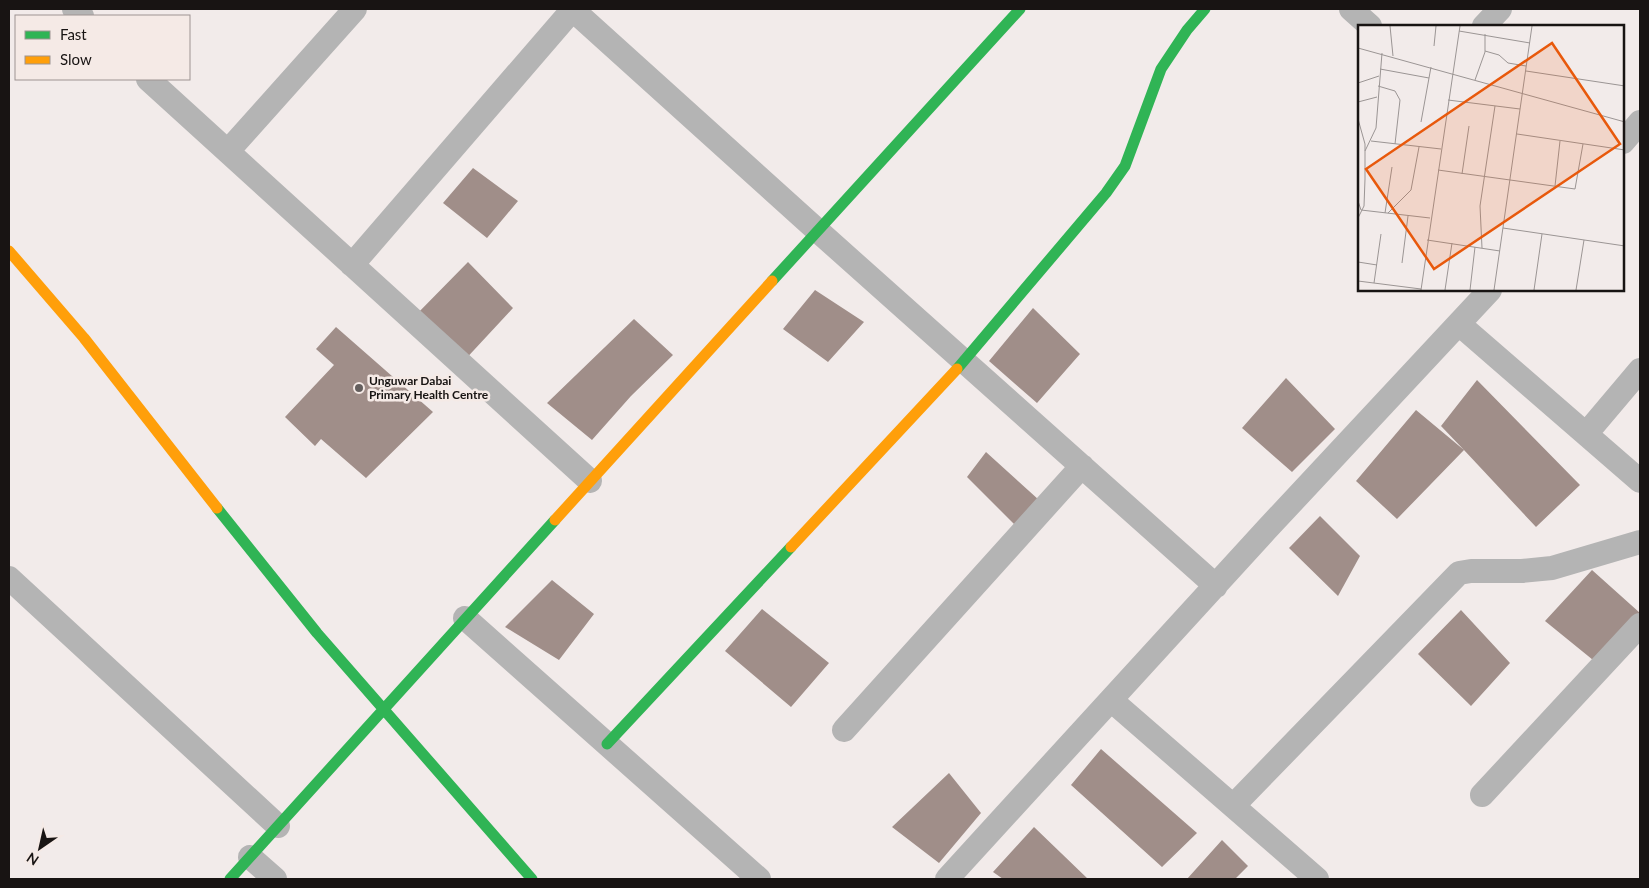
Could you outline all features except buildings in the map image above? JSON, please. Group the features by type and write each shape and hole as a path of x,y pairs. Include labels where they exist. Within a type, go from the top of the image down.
{"street":[{"path":"228,151 355,9"},
{"path":"352,265 572,9 1216,586"},
{"path":"230,879 382,709 1020,9"},
{"path":"607,744 964,362 1106,192 1125,166 1161,69 1187,30 1205,9"},
{"path":"1351,9 1369,25"},
{"path":"1485,25 1500,9"},
{"path":"149,80 590,482"},
{"path":"1624,141 1640,122"},
{"path":"9,251 84,338 317,633 532,879"},
{"path":"946,879 1489,291"},
{"path":"1459,324 1640,480"},
{"path":"1586,434 1640,370"},
{"path":"844,730 1082,466"},
{"path":"1234,806 1459,573 1552,568 1640,542"},
{"path":"9,578 278,826"},
{"path":"465,618 759,879"},
{"path":"1482,796 1640,625"},
{"path":"1111,700 1317,879"},
{"path":"250,857 275,879"}],"traffic: fast":[{"path":"772,281 1020,9"},
{"path":"957,369 1106,193 1125,166 1161,69 1187,30 1205,9"},
{"path":"217,508 317,633 532,879"},
{"path":"230,879 555,520"},
{"path":"607,744 791,547"}],"traffic: slow":[{"path":"9,251 84,338 217,508"},
{"path":"555,520 772,281"},
{"path":"791,547 957,369"}],"place":[{"name":"Unguwar Dabai Primary Health Centre","path":"359,388"}]}
